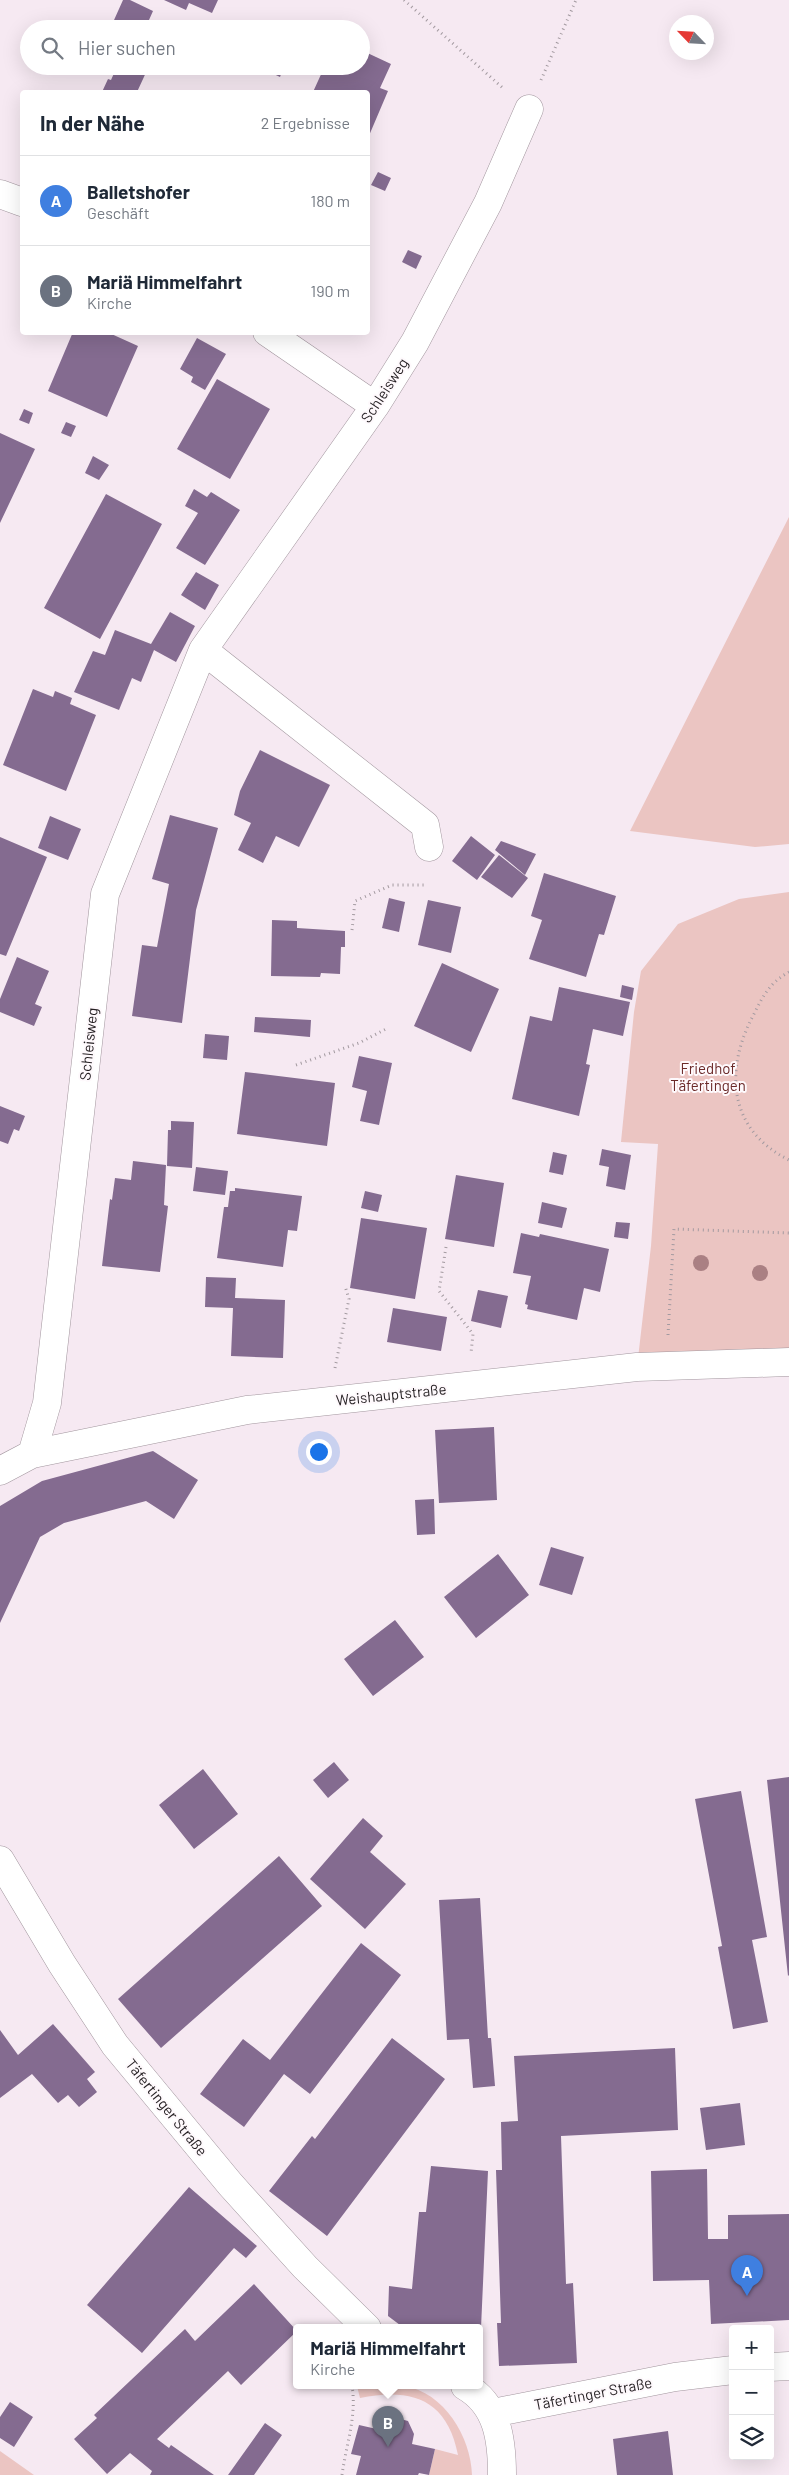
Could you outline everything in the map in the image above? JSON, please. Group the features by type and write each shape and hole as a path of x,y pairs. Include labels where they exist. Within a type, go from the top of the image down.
{"street":[{"name":"Schleisweg","path":"32,1454 47,1403 105,894 203,650 375,406 415,342 484,212 529,109"},
{"path":"0,194 20,201"},
{"path":"272,335 375,406"},
{"path":"203,650 425,825 429,846"},
{"name":"Weishauptstraße","path":"0,1471 32,1454 247,1410 666,1364 789,1362"},
{"name":"Täfertinger Straße","path":"0,1860 62,1964 115,2045 230,2184 305,2266 363,2324"},
{"path":"774,2367 789,2366"},
{"name":"Täfertinger Straße","path":"493,2413 675,2377 729,2370"},
{"path":"469,2389 482,2399 493,2413 502,2452 502,2475"}],"path":[{"path":"404,0 529,109 576,0"},
{"path":"352,930 355,902 392,885 425,885"},
{"path":"789,972 775,980 746,1028 737,1055 734,1088 747,1123 776,1154 789,1160"},
{"path":"296,1065 359,1042 386,1029"},
{"path":"666,1364 674,1229 789,1234"},
{"path":"446,1246 439,1291 473,1334 467,1385"},
{"path":"328,1401 349,1300 345,1286"},
{"path":"342,2475 355,2401 353,2389"}],"green space":[{"path":"789,517 789,844 755,847 630,831"},
{"name":"Friedhof Täfertingen","path":"789,892 789,1362 637,1367 651,1246 658,1144 621,1142 634,1012 641,971 678,924 739,899"},
{"path":"358,2389 414,2389 431,2397 453,2418 461,2432 467,2446 472,2475 429,2475 435,2449 458,2455 453,2436 445,2421 435,2409 424,2401 395,2395 360,2398"},
{"path":"0,2451 34,2475 0,2475"}],"building":[{"path":"123,0 130,0 153,11 149,20 114,20"},
{"path":"164,0 218,0 212,13 189,3 186,10"},
{"path":"370,54 391,64 380,88 388,91 370,133 370,90 314,90 321,75 370,75"},
{"path":"113,75 145,75 138,90 103,90 108,79 111,80"},
{"path":"378,172 391,178 385,191 371,185"},
{"path":"408,250 422,256 416,269 402,262"},
{"path":"72,335 114,335 138,346 107,417 48,391"},
{"path":"197,338 226,354 205,390 191,382 193,377 180,369"},
{"path":"217,379 270,409 230,479 177,449"},
{"path":"24,409 33,413 29,424 19,420"},
{"path":"66,422 76,426 71,437 61,433"},
{"path":"0,433 35,449 0,523"},
{"path":"93,456 109,465 99,480 85,473"},
{"path":"194,489 207,497 211,492 240,510 205,565 176,548 198,513 185,506"},
{"path":"106,494 162,524 100,639 44,608"},
{"path":"196,572 219,585 205,610 181,595"},
{"path":"170,612 195,626 176,662 154,650 141,682 132,678 119,710 74,692 93,651 105,655 115,630 151,644"},
{"path":"33,689 53,697 55,691 72,698 70,704 96,715 66,791 3,765"},
{"path":"260,750 330,785 299,847 276,836 263,863 238,850 251,823 234,815 240,791"},
{"path":"170,815 218,828 196,910 182,1023 132,1016 142,945 157,947 169,884 152,879"},
{"path":"50,816 81,829 68,860 38,848"},
{"path":"471,836 495,855 477,880 452,861"},
{"path":"0,837 47,857 6,956 0,954"},
{"path":"501,841 536,854 525,875 495,850"},
{"path":"499,855 528,878 512,898 481,877"},
{"path":"544,873 616,896 604,935 599,934 586,977 529,959 542,920 531,916"},
{"path":"389,898 405,902 399,932 382,928"},
{"path":"428,900 461,907 451,953 418,945"},
{"path":"272,920 297,921 297,928 345,931 345,947 341,947 340,974 321,973 320,977 271,976"},
{"path":"17,957 49,971 35,1004 42,1007 34,1026 0,1012 0,999"},
{"path":"442,963 499,989 471,1052 414,1026"},
{"path":"622,985 634,988 632,1000 620,997"},
{"path":"559,987 630,1002 623,1036 593,1029 586,1064 590,1065 579,1116 512,1099 530,1016 552,1021"},
{"path":"255,1017 311,1020 310,1037 254,1032"},
{"path":"205,1034 229,1036 227,1060 203,1058"},
{"path":"359,1056 392,1063 379,1125 360,1121 367,1091 352,1087"},
{"path":"245,1072 335,1083 327,1146 237,1134"},
{"path":"0,1106 25,1116 19,1131 14,1129 8,1144 0,1141"},
{"path":"171,1121 194,1122 192,1168 167,1166 168,1130 171,1130"},
{"path":"602,1149 631,1155 625,1190 606,1186 609,1167 599,1165"},
{"path":"553,1152 567,1155 563,1175 549,1172"},
{"path":"133,1161 166,1165 164,1205 168,1206 160,1272 102,1266 110,1199 112,1200 115,1178 131,1180"},
{"path":"196,1167 228,1171 225,1195 193,1191"},
{"path":"456,1175 504,1183 494,1247 445,1239"},
{"path":"235,1188 302,1196 297,1231 288,1230 283,1267 217,1258 224,1207 228,1207 230,1191 235,1191"},
{"path":"365,1191 382,1195 378,1212 361,1208"},
{"path":"542,1202 567,1208 562,1228 538,1223"},
{"path":"361,1218 427,1228 415,1299 350,1288"},
{"path":"616,1222 630,1223 628,1239 614,1237"},
{"path":"521,1233 539,1237 540,1234 609,1249 600,1292 584,1288 577,1320 527,1309 528,1305 525,1304 531,1276 513,1273"},
{"path":"206,1277 236,1278 235,1298 285,1300 283,1358 231,1356 233,1308 205,1307"},
{"path":"478,1290 508,1296 501,1328 471,1321"},
{"path":"393,1308 447,1317 441,1351 387,1342"},
{"path":"494,1427 497,1500 439,1503 435,1430"},
{"path":"153,1451 198,1480 174,1519 146,1501 64,1523 40,1537 0,1623 0,1506 42,1481"},
{"path":"434,1499 435,1534 417,1535 415,1500"},
{"path":"551,1547 584,1557 572,1595 539,1585"},
{"path":"498,1554 529,1595 476,1638 444,1597"},
{"path":"395,1620 424,1657 373,1696 344,1659"},
{"path":"334,1762 349,1780 328,1798 313,1780"},
{"path":"203,1769 238,1814 194,1849 159,1805"},
{"path":"789,1777 789,1975 788,1976 767,1780"},
{"path":"741,1791 767,1937 752,1940 768,2022 733,2029 718,1947 722,1946 695,1799"},
{"path":"363,1818 383,1836 370,1852 406,1884 365,1929 310,1879"},
{"path":"279,1856 322,1906 161,2048 118,1999"},
{"path":"480,1898 488,2038 491,2038 495,2086 473,2088 469,2039 447,2040 439,1900"},
{"path":"361,1943 401,1975 310,2094 284,2074 244,2127 200,2094 243,2039 270,2060"},
{"path":"53,2024 95,2072 87,2079 97,2092 79,2107 68,2095 58,2103 32,2074 0,2098 0,2030 18,2055"},
{"path":"392,2038 445,2079 327,2236 269,2191 312,2136 315,2139"},
{"path":"675,2048 678,2130 561,2136 566,2284 573,2283 577,2363 499,2366 497,2323 501,2323 496,2170 502,2170 501,2122 518,2121 514,2056"},
{"path":"740,2103 745,2145 706,2150 700,2108"},
{"path":"431,2166 488,2171 481,2324 399,2324 388,2316 389,2286 412,2289 419,2212 426,2212"},
{"path":"707,2169 708,2239 728,2239 728,2215 789,2214 789,2320 711,2324 709,2280 653,2281 651,2171"},
{"path":"189,2187 257,2246 246,2258 234,2248 142,2353 87,2305"},
{"path":"254,2284 293,2327 293,2335 241,2385 228,2371 157,2439 169,2448 171,2445 214,2475 150,2475 152,2471 130,2453 107,2474 74,2439 97,2418 94,2415 185,2329 195,2341"},
{"path":"10,2402 33,2417 14,2447 0,2438 0,2417"},
{"path":"393,2417 408,2421 414,2434 412,2444 435,2449 429,2475 419,2473 418,2475 356,2475 361,2456 351,2454 359,2425 381,2430 382,2425"},
{"path":"265,2423 282,2435 254,2475 228,2475"},
{"path":"668,2431 673,2475 617,2475 613,2439"}],"place":[{"name":"Balletshofer","path":"747,2296"},
{"name":"Mariä Himmelfahrt","path":"388,2447"}]}
